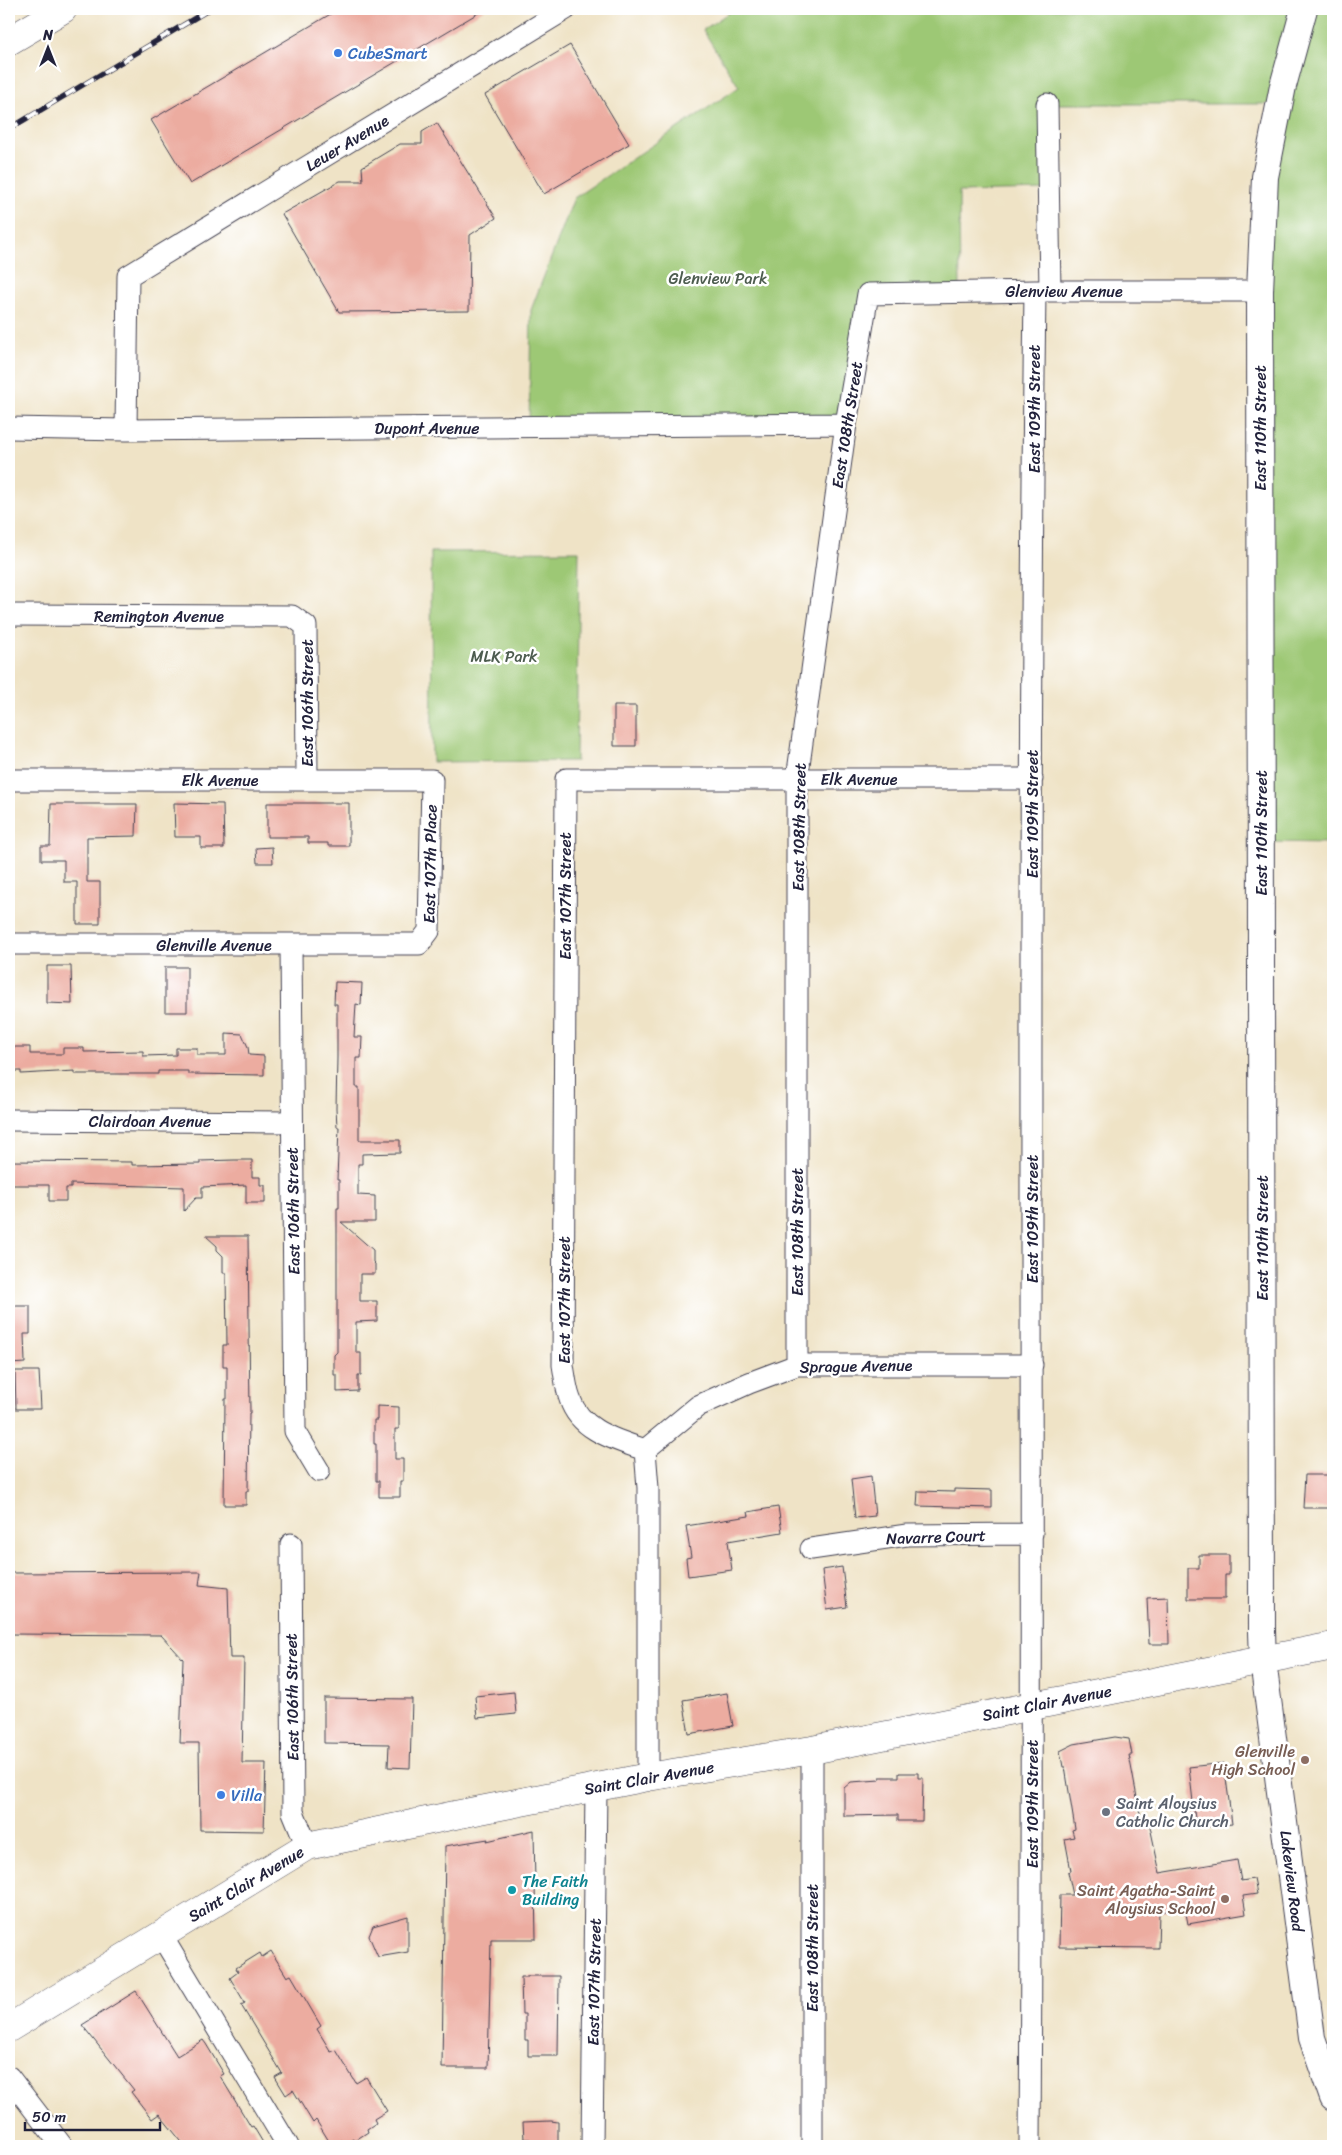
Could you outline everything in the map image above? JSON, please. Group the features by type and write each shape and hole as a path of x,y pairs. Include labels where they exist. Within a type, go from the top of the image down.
{"main road":[{"path":"9,41 62,9"},
{"name":"Saint Clair Avenue","path":"9,2028 308,1846 648,1777 812,1750 1333,1646"}],"street":[{"name":"Leuer Avenue","path":"126,430 128,276 566,9"},
{"name":"East 110th Street","path":"1263,1661 1260,291 1265,177 1282,86 1304,9"},
{"name":"East 109th Street","path":"1030,2146 1032,779 1047,104"},
{"name":"Glenview Avenue","path":"868,294 1042,291 1260,291"},
{"name":"East 108th Street","path":"797,1365 797,779 846,424 868,294"},
{"name":"Dupont Avenue","path":"9,428 126,430 846,424"},
{"name":"Remington Avenue","path":"9,615 292,616 306,626"},
{"name":"East 106th Street","path":"306,626 307,780"},
{"name":"Elk Avenue","path":"566,779 1032,779"},
{"name":"East 107th Street","path":"566,779 563,1365 570,1401 587,1424 609,1437 645,1450"},
{"name":"Elk Avenue","path":"9,780 432,780"},
{"name":"East 107th Place","path":"419,944 430,931 432,780"},
{"name":"Glenville Avenue","path":"9,944 419,944"},
{"name":"East 106th Street","path":"291,945 295,1431 319,1471"},
{"name":"Clairdoan Avenue","path":"9,1120 292,1122"},
{"name":"Sprague Avenue","path":"645,1450 698,1406 749,1383 797,1365 1032,1365"},
{"path":"645,1450 648,1488 648,1777"},
{"name":"Navarre Court","path":"811,1549 907,1535 1032,1534"},
{"name":"East 106th Street","path":"290,1544 293,1812 308,1846"},
{"name":"Lakeview Road","path":"1263,1661 1312,2038 1333,2098"},
{"name":"East 108th Street","path":"812,1750 812,2146"},
{"name":"East 107th Street","path":"592,2146 596,1788"},
{"path":"161,1935 288,2146"},
{"path":"9,2077 62,2146"}],"green space":[{"name":"Glenview Park","path":"734,9 1333,9 1333,843 1261,842 1260,291 1279,104 1047,104 1048,190 959,192 960,292 867,295 846,424 529,427 531,310 574,198 739,87 703,30"},
{"name":"MLK Park","path":"579,551 576,761 432,762 431,552"}],"building":[{"path":"339,9 485,9 190,184 151,120"},
{"path":"570,45 629,144 544,194 485,95"},
{"path":"437,123 496,218 470,235 469,311 339,312 282,214 340,181 363,181 362,167 400,144 422,144 422,132"},
{"path":"614,706 636,706 636,746 614,746"},
{"path":"174,803 223,804 224,848 201,848 201,837 175,837"},
{"path":"267,803 349,803 349,846 328,846 328,843 308,843 308,837 267,837"},
{"path":"51,804 137,804 136,836 87,837 87,882 100,882 100,924 77,924 77,882 64,882 64,860 41,860 41,846 50,846"},
{"path":"272,847 273,863 257,863 256,848"},
{"path":"47,966 71,966 72,1004 47,1003"},
{"path":"165,967 187,967 187,1012 165,1012"},
{"path":"335,982 362,983 361,1005 356,1004 354,1037 362,1037 361,1058 356,1058 356,1087 359,1087 359,1140 400,1140 400,1153 362,1154 362,1164 358,1164 358,1195 375,1196 375,1222 341,1222 373,1250 375,1274 360,1274 360,1301 377,1301 377,1321 356,1322 356,1353 361,1353 361,1375 358,1375 358,1391 337,1392 337,1375 334,1375 334,1355 337,1352 337,1208 339,1208 339,1180 337,1180 339,1127 337,1127 336,1108 337,1004 334,1004"},
{"path":"226,1033 242,1034 248,1047 249,1055 264,1056 264,1075 188,1074 188,1071 158,1071 158,1074 75,1074 75,1071 21,1074 21,1071 9,1071 9,1047 30,1047 30,1054 63,1054 63,1048 84,1048 84,1052 143,1051 143,1056 176,1055 176,1048 197,1048 197,1055 226,1055"},
{"path":"252,1160 252,1177 260,1177 260,1185 265,1185 265,1203 246,1203 246,1185 202,1187 202,1198 196,1198 184,1211 184,1187 71,1184 71,1188 66,1188 66,1201 49,1201 49,1185 9,1185 9,1161 132,1162 132,1165 200,1164 200,1161"},
{"path":"206,1236 248,1236 250,1413 246,1505 224,1505 227,1366 223,1366 223,1345 227,1345 226,1273 223,1273 223,1256 217,1250 217,1246"},
{"path":"9,1306 30,1306 30,1334 24,1334 25,1363 9,1364"},
{"path":"15,1371 39,1371 41,1409 16,1409"},
{"path":"377,1406 399,1407 399,1429 395,1429 395,1459 403,1459 403,1481 400,1481 400,1497 379,1497 379,1481 376,1481 376,1444 374,1444 374,1420 377,1420"},
{"path":"1305,1475 1333,1475 1333,1508 1303,1508"},
{"path":"871,1476 875,1516 855,1518 851,1479"},
{"path":"954,1489 992,1490 992,1508 917,1506 918,1491 954,1492"},
{"path":"778,1507 782,1532 728,1541 732,1570 688,1576 686,1558 691,1557 686,1526 749,1516 748,1512"},
{"path":"1199,1555 1229,1555 1229,1575 1225,1575 1225,1599 1188,1599 1188,1568 1199,1568"},
{"path":"842,1567 847,1607 827,1610 822,1570"},
{"path":"201,1572 199,1585 228,1588 230,1658 244,1658 242,1763 266,1763 264,1831 200,1830 199,1743 180,1743 183,1659 161,1635 9,1634 9,1573"},
{"path":"1168,1597 1169,1644 1149,1644 1147,1598"},
{"path":"514,1692 516,1714 477,1718 475,1696"},
{"path":"727,1693 733,1726 689,1734 683,1700"},
{"path":"324,1698 412,1699 410,1768 388,1767 389,1744 324,1743"},
{"path":"1115,1737 1129,1739 1132,1755 1129,1755 1142,1824 1149,1822 1160,1873 1237,1860 1241,1881 1254,1879 1257,1894 1243,1896 1246,1914 1188,1924 1185,1908 1159,1912 1158,1948 1059,1947 1060,1895 1073,1895 1068,1872 1071,1871 1065,1839 1074,1837 1072,1830 1075,1829 1065,1767 1063,1767 1060,1751 1074,1744"},
{"path":"1224,1763 1232,1824 1196,1828 1189,1767"},
{"path":"899,1773 918,1773 918,1778 923,1778 922,1821 898,1821 898,1815 844,1816 844,1788 851,1782 880,1780 880,1777 899,1777"},
{"path":"534,1830 536,1939 491,1939 488,2068 442,2068 445,1846 488,1839 487,1841"},
{"path":"408,1916 408,1952 378,1957 369,1936 373,1926"},
{"path":"271,1951 287,1977 291,1975 321,2026 317,2029 331,2052 336,2050 356,2083 366,2077 387,2111 374,2119 376,2123 367,2129 368,2132 354,2141 353,2139 345,2144 342,2140 332,2146 316,2120 313,2123 293,2090 286,2095 275,2077 282,2073 241,2005 245,2003 230,1978 238,1972 236,1968 260,1953 262,1957"},
{"path":"559,1976 558,2056 528,2056 528,2040 525,2040 525,2014 522,2014 521,1977"},
{"path":"136,1991 177,2056 203,2040 224,2074 220,2076 251,2127 253,2126 265,2146 185,2146 159,2114 152,2119 131,2092 134,2090 82,2025"},
{"path":"523,2122 558,2122 558,2142 530,2144 530,2139 524,2139"}],"railway":[{"path":"9,129 210,9"}],"place":[{"name":"CubeSmart","path":"338,53"},
{"name":"Glenville High School","path":"1305,1760"},
{"name":"Villa","path":"221,1795"},
{"name":"Saint Aloysius Catholic Church","path":"1106,1812"},
{"name":"The Faith Building","path":"512,1890"},
{"name":"Saint Agatha-Saint Aloysius School","path":"1225,1899"}]}
